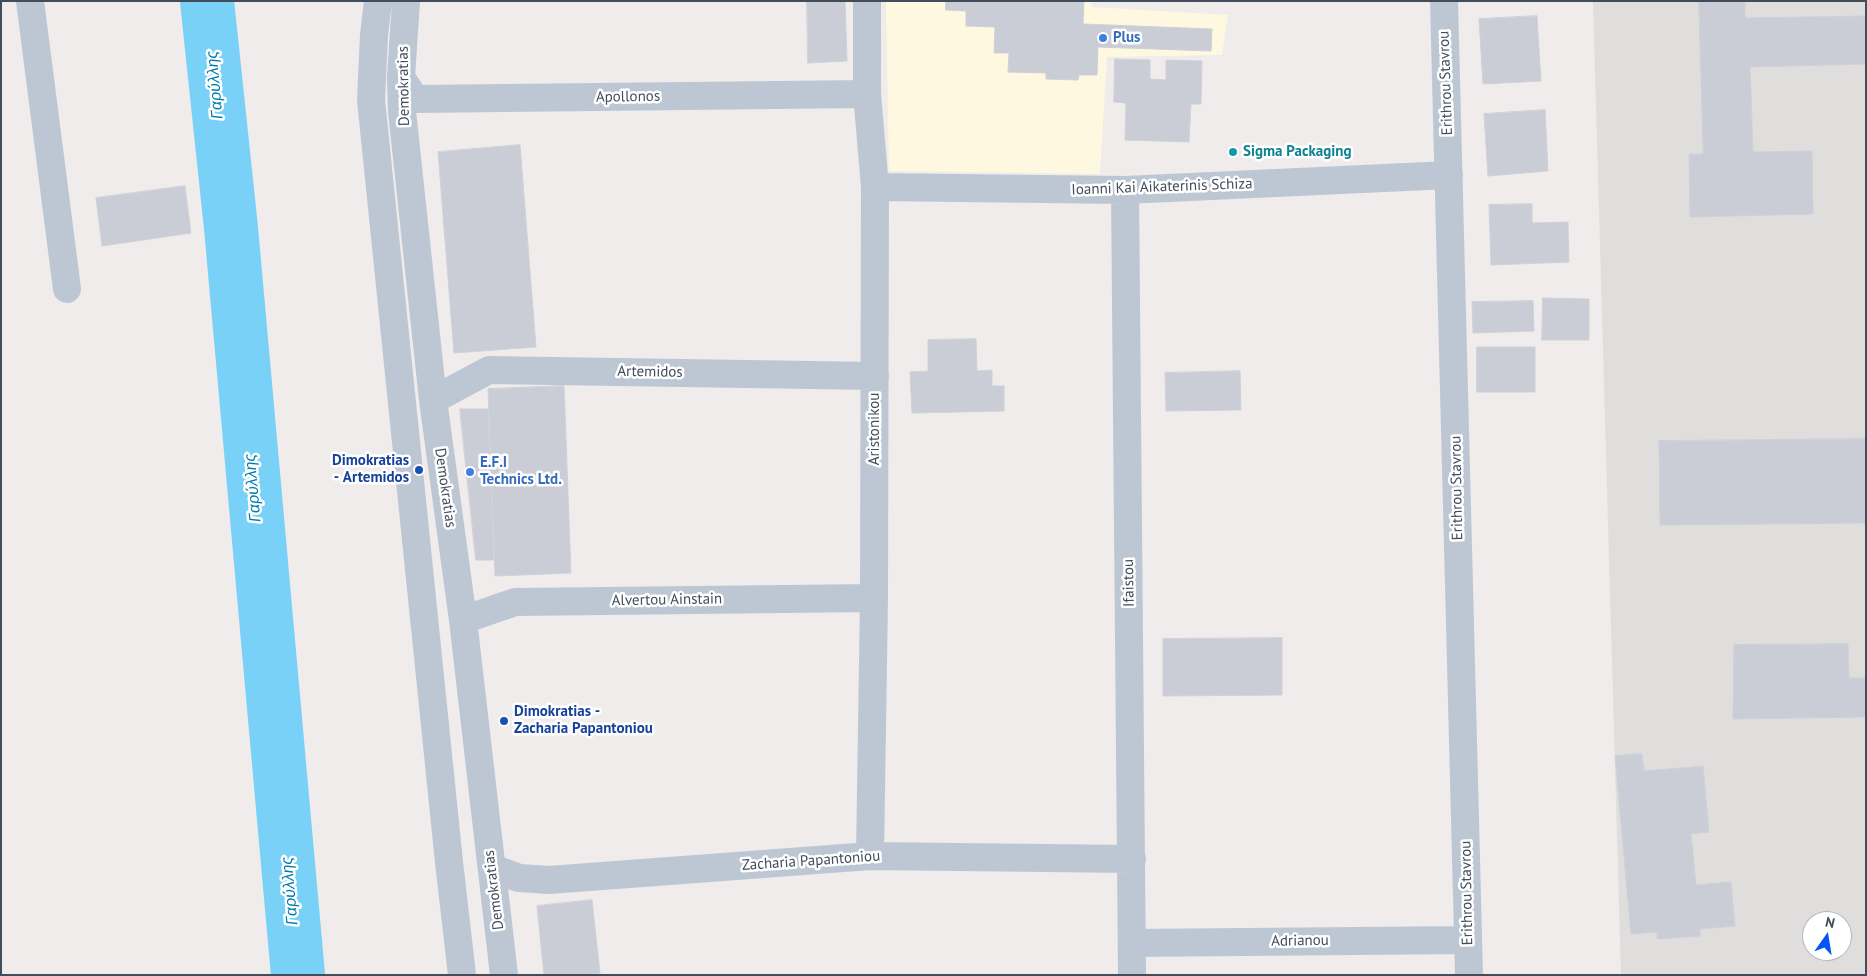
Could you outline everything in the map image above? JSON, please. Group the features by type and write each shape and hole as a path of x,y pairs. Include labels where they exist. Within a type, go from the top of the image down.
{"street":[{"path":"30,1 67,289"},
{"name":"Demokratias","path":"378,1 374,35 371,100 462,975"},
{"name":"Demokratias","path":"406,1 401,77 402,111 433,400 464,620 504,975"},
{"name":"Aristonikou","path":"867,1 867,94 875,187 874,598 870,856"},
{"name":"Erithrou Stavrou","path":"1444,1 1469,975"},
{"name":"Apollonos","path":"401,77 415,99 867,94"},
{"name":"Ioanni Kai Aikaterinis Schiza","path":"875,187 1125,190 1449,175"},
{"name":"Ifaistou","path":"1125,190 1132,975"},
{"name":"Artemidos","path":"433,400 489,370 875,376"},
{"name":"Alvertou Ainstain","path":"464,620 515,602 874,598"},
{"name":"Zacharia Papantoniou","path":"492,868 519,878 549,880 870,856 1132,860"},
{"name":"Adrianou","path":"1133,943 1468,940"}],"shaded area":[{"path":"886,1 1091,1 1092,7 1228,15 1222,55 1107,57 1100,174 889,171"},
{"path":"1593,1 1866,1 1866,975 1621,975"}],"building":[{"path":"807,1 845,1 847,61 808,63"},
{"name":"Plus","path":"946,1 1084,1 1083,24 1212,29 1211,51 1098,47 1097,75 1079,75 1078,80 1046,79 1046,73 1008,72 1009,53 994,53 995,27 966,26 966,11 946,10"},
{"path":"1699,1 1745,1 1745,18 1866,16 1866,64 1750,67 1753,152 1812,151 1813,214 1690,217 1689,154 1703,154"},
{"path":"1537,16 1541,81 1483,84 1479,19"},
{"path":"1115,59 1150,60 1150,79 1166,80 1166,60 1202,61 1201,104 1191,104 1189,142 1125,140 1126,103 1114,102"},
{"path":"1545,110 1548,171 1488,176 1484,114"},
{"path":"520,145 536,347 454,353 438,152"},
{"path":"185,186 191,233 102,246 96,198"},
{"path":"1532,204 1532,223 1568,222 1569,262 1491,265 1489,205"},
{"path":"1543,298 1589,299 1589,340 1542,340"},
{"path":"1533,301 1534,331 1473,333 1472,302"},
{"path":"976,339 977,371 992,370 992,386 1004,386 1004,411 912,413 910,372 928,371 928,340"},
{"path":"1477,347 1535,347 1535,392 1477,392"},
{"path":"1240,371 1241,410 1166,411 1165,373"},
{"path":"564,386 571,573 495,576 488,389"},
{"path":"460,409 488,409 494,560 476,560"},
{"path":"1866,439 1866,523 1660,525 1659,441"},
{"path":"1282,638 1282,695 1163,696 1163,639"},
{"path":"1848,644 1849,678 1866,678 1866,717 1733,719 1734,645"},
{"path":"1642,754 1644,771 1703,766 1709,832 1691,834 1696,885 1731,882 1735,926 1700,929 1700,936 1657,939 1657,932 1631,934 1615,756"},
{"path":"592,900 600,973 544,975 537,906"}],"waterway":[{"name":"Γαρύλλης","path":"207,1 231,228 298,975"}],"place":[{"name":"Plus","path":"1103,38"},
{"name":"Sigma Packaging","path":"1233,152"},
{"name":"Dimokratias - Artemidos","path":"419,470"},
{"name":"E.F.I Technics Ltd.","path":"470,472"},
{"name":"Dimokratias - Zacharia Papantoniou","path":"504,721"}]}
